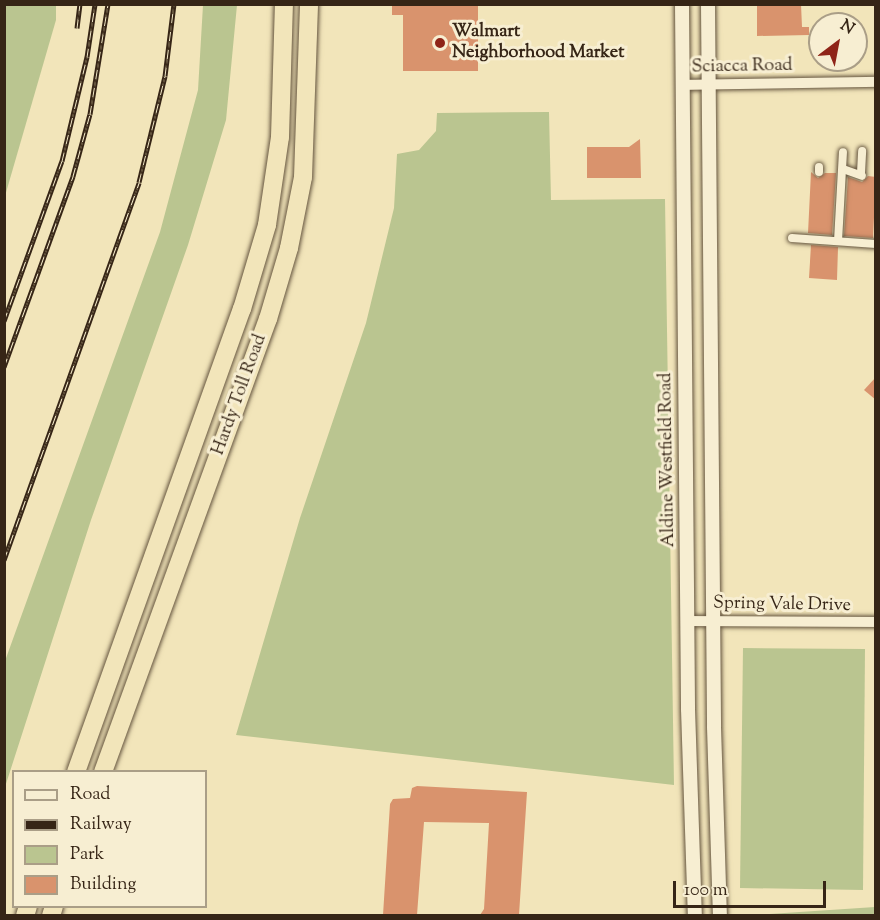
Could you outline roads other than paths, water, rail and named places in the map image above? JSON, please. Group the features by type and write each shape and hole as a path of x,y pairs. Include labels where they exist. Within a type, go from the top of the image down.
{"highway":[{"name":"Hardy Toll Road","path":"76,770 242,309 267,225 280,137 284,4"},
{"name":"Hardy Toll Road","path":"103,770 268,320 289,248 303,177 309,4"}],"main road":[{"name":"Aldine Westfield Road","path":"682,4 683,289 695,915"},
{"path":"708,4 713,621 720,915"},
{"path":"683,289 710,288"},
{"path":"695,882 720,884"}],"street":[{"name":"Sciacca Road","path":"682,85 876,82"},
{"path":"843,169 861,174 862,151"},
{"path":"838,241 843,152"},
{"path":"792,238 876,243"},
{"name":"Spring Vale Drive","path":"688,621 876,622"}],"railway":[{"path":"77,28 80,4"},
{"path":"4,321 62,161 87,57 95,4"},
{"path":"4,367 73,176 90,114 108,4"},
{"path":"4,560 139,182 165,76 174,4"}],"place":[{"name":"Walmart Neighborhood Market","path":"440,43"}]}
